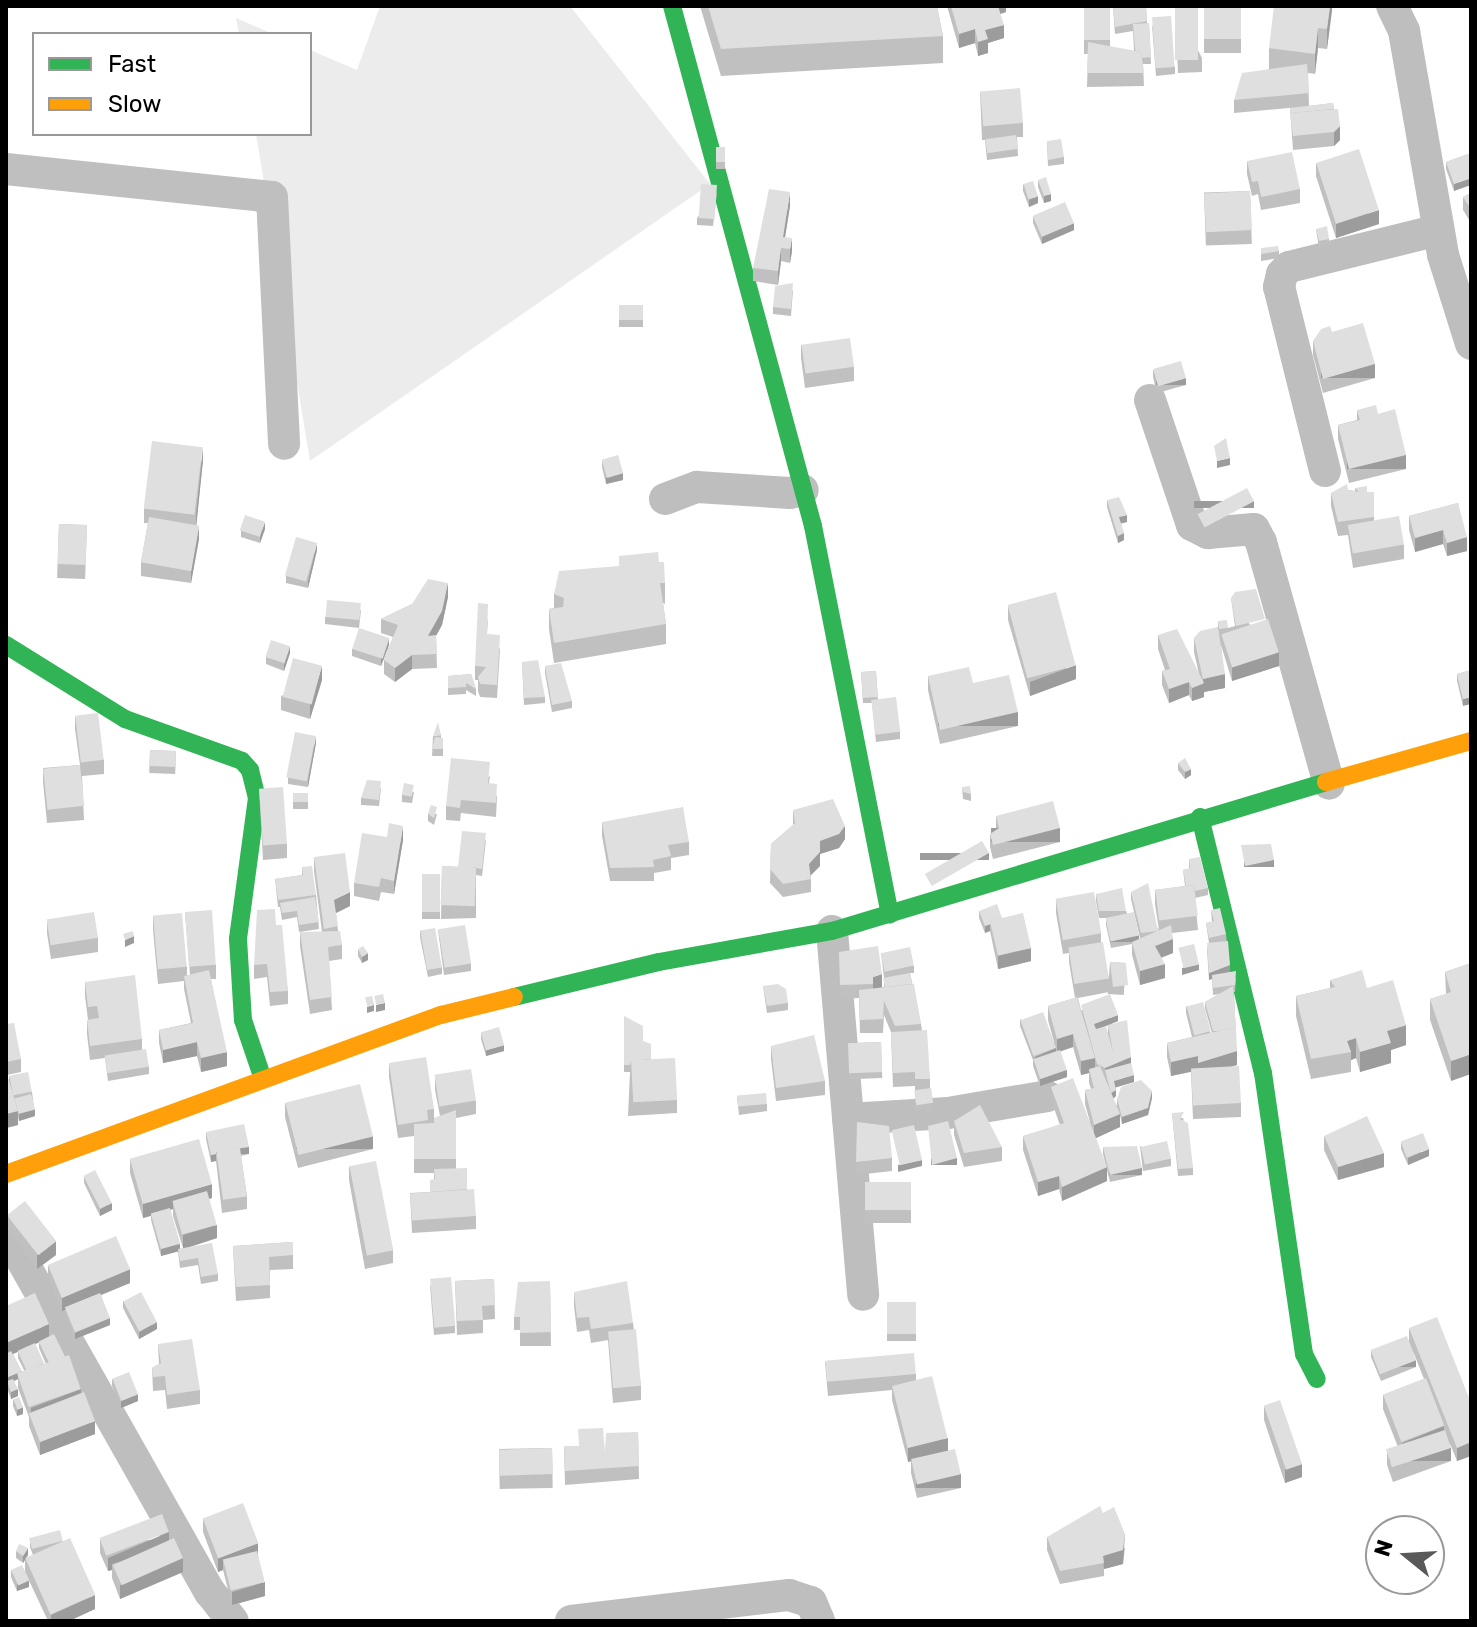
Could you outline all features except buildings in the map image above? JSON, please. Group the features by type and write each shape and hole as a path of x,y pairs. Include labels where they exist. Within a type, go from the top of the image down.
{"street":[{"path":"672,6 803,490 890,914"},
{"path":"1392,6 1404,31 1439,230 1471,344"},
{"path":"1325,471 1279,287 1282,274 1289,267 1439,230"},
{"path":"1150,400 1192,525 1208,533 1254,529 1261,542 1329,784"},
{"path":"665,499 697,487 790,493 803,490"},
{"path":"6,645 125,719 242,761 250,770 257,798 239,952 243,1020 262,1076"},
{"path":"6,1174 262,1076 441,1015 659,962 832,931 1200,817 1329,784 1471,741"},
{"path":"1200,817 1263,1073 1304,1354 1317,1379"},
{"path":"832,931 863,1295"},
{"path":"848,1119 948,1113 1047,1096"},
{"path":"6,1232 210,1592 233,1621"},
{"path":"571,1621 789,1595 811,1602 819,1621"}],"shaded area":[{"path":"380,6 570,6 710,184 310,461 256,136 312,136 312,51 357,70"},
{"path":"236,18 268,32 239,32"}],"waterway":[{"path":"6,169 272,197 284,444"}],"traffic: fast":[{"path":"672,6 813,526 890,914"},
{"path":"6,645 125,719 242,761 250,770 257,798 238,939 243,1020 262,1076"},
{"path":"514,997 659,962 832,931 1326,782"},
{"path":"1200,817 1263,1073 1304,1354 1317,1379"}],"traffic: slow":[{"path":"1326,782 1471,741"},
{"path":"6,1174 441,1015 514,997"}]}
